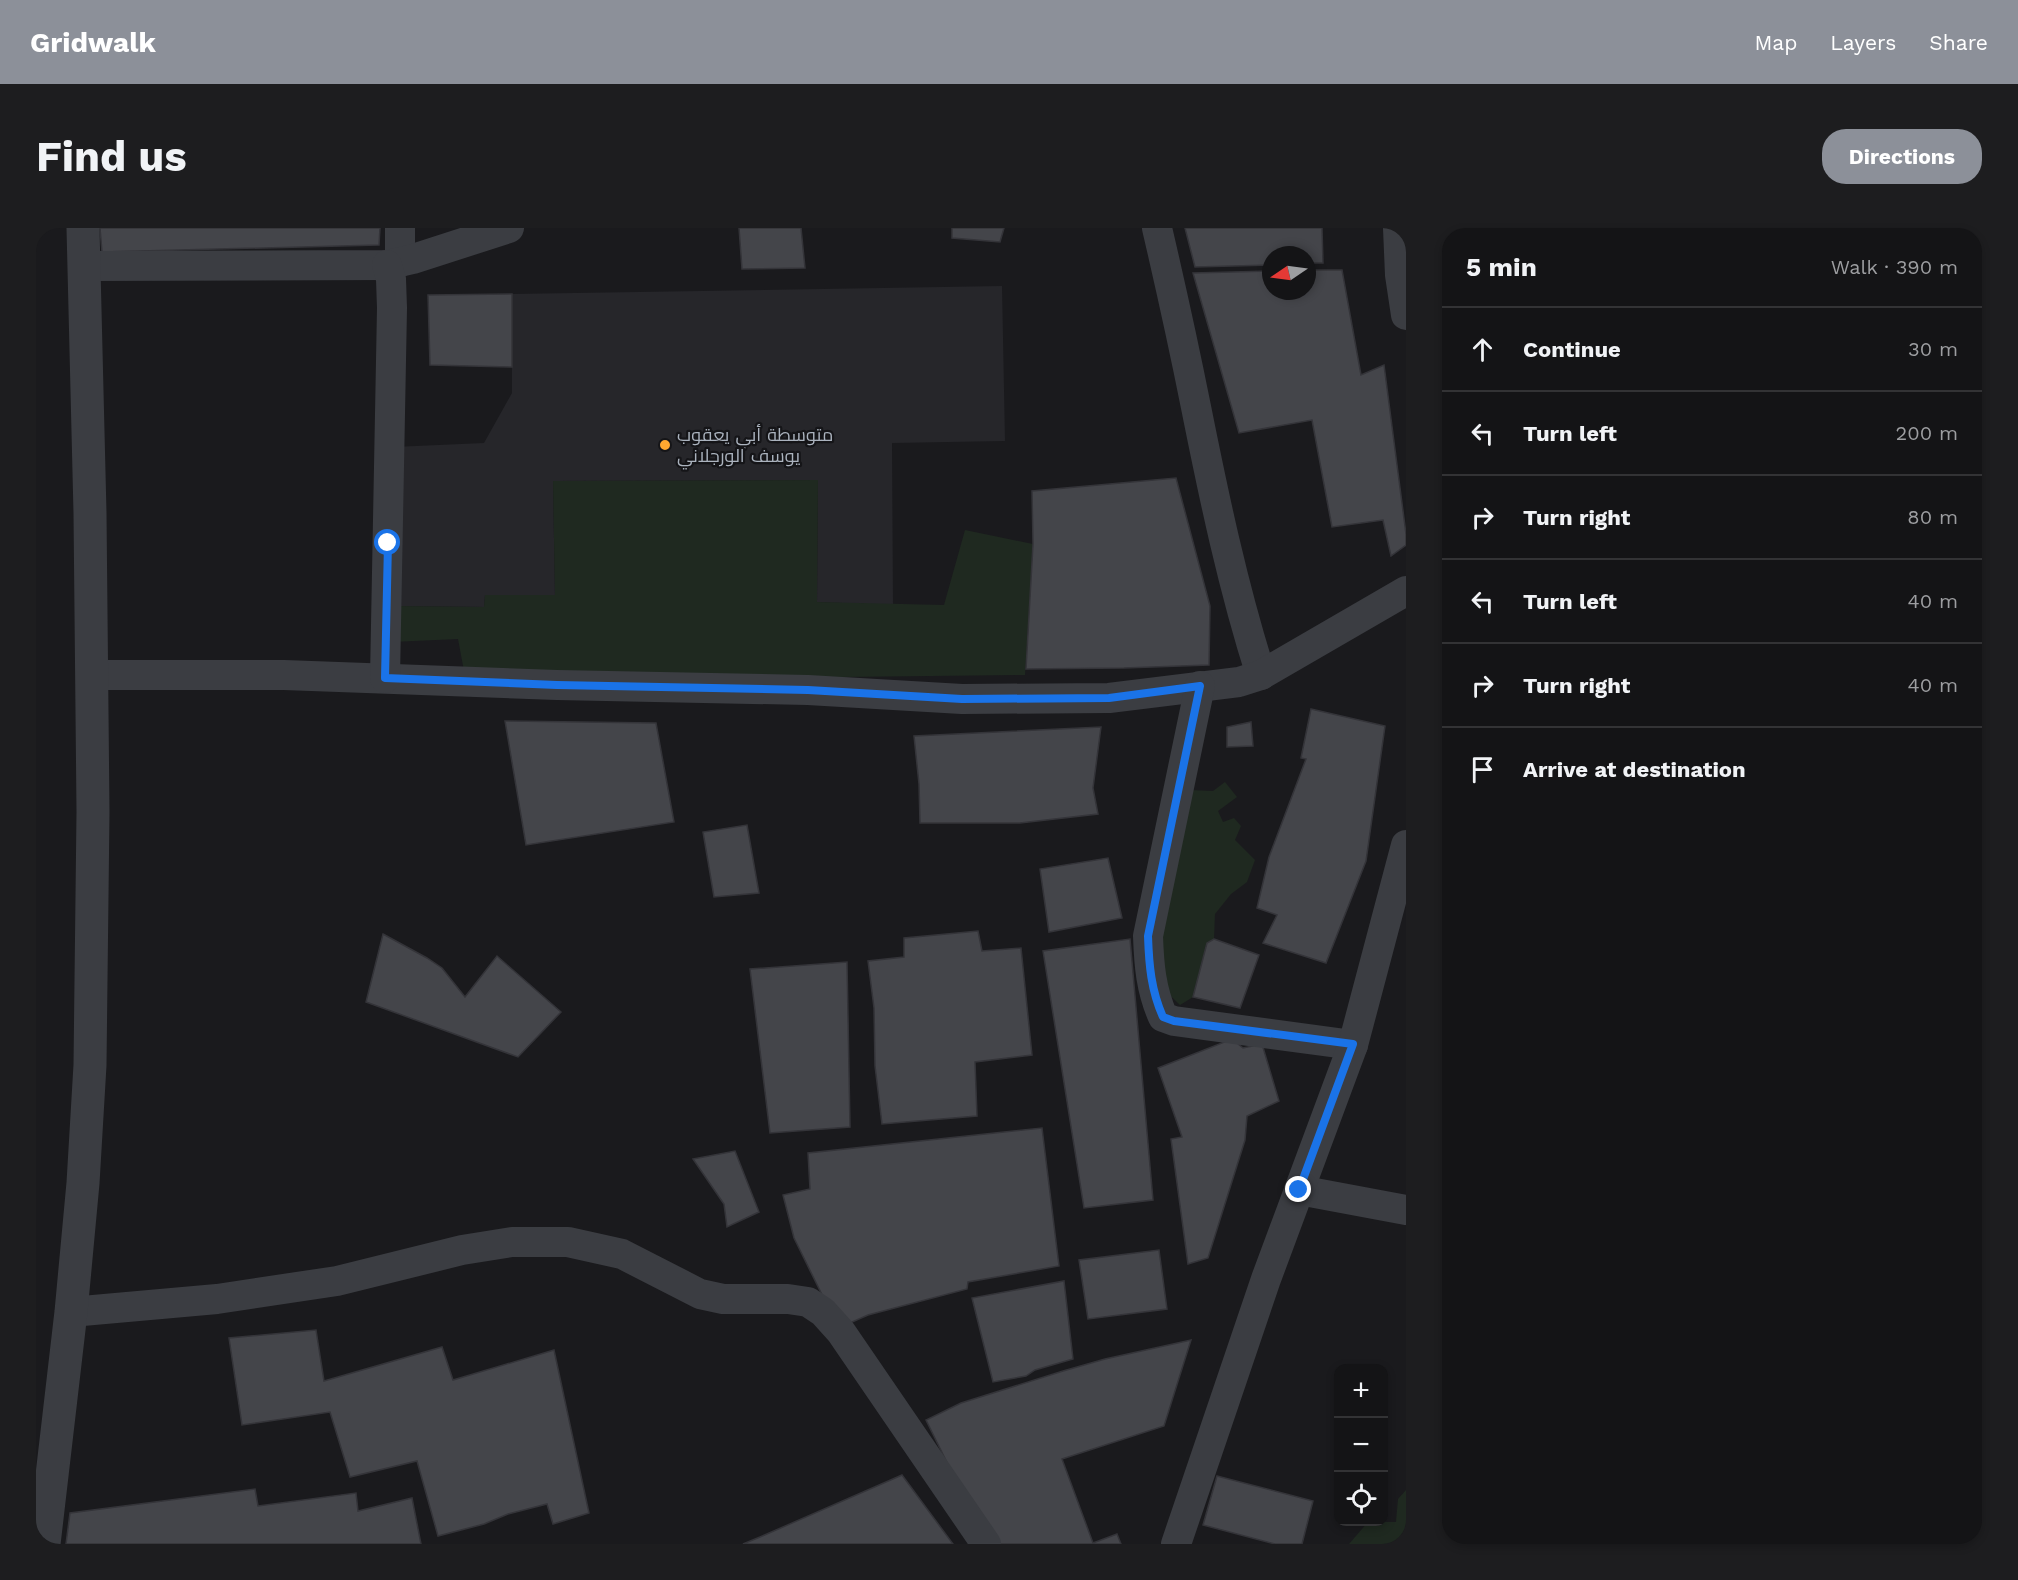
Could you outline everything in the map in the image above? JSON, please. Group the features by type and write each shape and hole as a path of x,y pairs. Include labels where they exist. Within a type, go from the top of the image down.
{"street":[{"path":"44,1544 71,1312 83,1183 90,1065 91,675 83,228"},
{"path":"385,678 391,279 400,228"},
{"path":"85,266 394,263 509,228"},
{"path":"1157,228 1210,481 1229,562 1261,675"},
{"path":"1398,228 1400,275 1406,315"},
{"path":"91,675 273,674 557,685 808,690 962,699 1109,698 1239,682 1261,675 1406,591"},
{"path":"1200,686 1148,936 1149,968 1155,998 1163,1017 1174,1021 1353,1044"},
{"path":"1176,1544 1258,1301 1353,1044 1406,845"},
{"path":"1299,1190 1406,1209"},
{"path":"71,1312 217,1299 337,1281 462,1250 512,1242 568,1242 622,1254 700,1294 723,1299 788,1299 808,1302 823,1312 841,1332 986,1544"}],"shaded area":[{"name":"متوسطة أبي يعقوب يوسف الورجلاني","path":"1002,286 1005,441 892,443 893,605 817,602 818,480 553,481 555,595 485,595 484,607 396,606 393,447 484,443 512,393 512,294"}],"green space":[{"path":"818,480 817,602 944,605 965,530 1033,544 1025,675 842,677 464,671 458,639 392,642 396,606 484,607 485,595 555,595 553,481"},
{"path":"1225,782 1237,797 1218,811 1223,822 1234,818 1241,826 1235,840 1255,860 1247,882 1231,894 1215,914 1214,939 1207,943 1193,997 1180,1005 1149,975 1190,790 1213,791"},
{"path":"1406,1490 1406,1544 1349,1544 1365,1526 1388,1526 1388,1522 1396,1522 1398,1499"}],"building":[{"path":"100,228 380,228 379,245 102,252"},
{"path":"739,228 801,228 805,268 742,269"},
{"path":"952,228 1004,228 1000,242 952,238"},
{"path":"1185,228 1322,228 1323,263 1316,263 1316,246 1262,246 1262,265 1195,267"},
{"path":"1316,270 1342,270 1361,375 1384,365 1406,545 1391,556 1383,520 1332,527 1312,420 1239,433 1193,273 1262,271 1262,300 1316,300"},
{"path":"512,294 512,367 430,365 428,295"},
{"path":"1176,478 1210,606 1209,665 1026,669 1033,544 1032,491"},
{"path":"1311,709 1385,726 1366,861 1326,963 1263,943 1277,915 1257,908 1269,857 1306,759 1301,758"},
{"path":"505,721 656,723 674,822 526,845"},
{"path":"1251,722 1253,746 1227,747 1227,727"},
{"path":"1101,727 1093,788 1098,814 1020,823 920,823 914,736"},
{"path":"747,825 759,893 714,897 703,832"},
{"path":"1108,858 1122,918 1049,932 1040,869"},
{"path":"978,931 982,951 1021,948 1032,1055 975,1062 977,1116 882,1124 875,1066 874,1008 868,961 904,957 904,938"},
{"path":"383,934 442,968 465,997 497,956 561,1012 518,1057 366,1002"},
{"path":"1130,939 1153,1200 1084,1208 1043,951"},
{"path":"1214,939 1259,955 1240,1008 1193,997 1207,943"},
{"path":"847,962 850,1127 770,1133 750,969"},
{"path":"1232,1039 1243,1048 1262,1044 1279,1101 1247,1116 1245,1140 1208,1258 1188,1264 1171,1139 1182,1137 1158,1068"},
{"path":"1042,1128 1059,1266 968,1282 967,1289 868,1315 850,1323 832,1315 794,1238 783,1195 810,1189 808,1153"},
{"path":"735,1151 759,1212 727,1227 724,1204 693,1159"},
{"path":"1159,1250 1167,1309 1088,1319 1079,1260"},
{"path":"1064,1281 1073,1359 1035,1370 1026,1376 993,1382 972,1298"},
{"path":"316,1330 324,1381 442,1347 453,1380 554,1350 589,1513 553,1524 547,1504 438,1536 417,1461 350,1477 330,1412 242,1425 229,1338"},
{"path":"1191,1340 1164,1426 1062,1459 1093,1543 1117,1534 1121,1544 996,1544 961,1491 926,1420 961,1403 1063,1371"},
{"path":"902,1475 953,1544 743,1544 760,1537"},
{"path":"1217,1476 1313,1501 1302,1544 1275,1544 1203,1525"},
{"path":"255,1489 258,1506 356,1493 358,1511 412,1498 421,1544 66,1544 70,1513"}],"place":[{"name":"متوسطة أبي يعقوب يوسف الورجلاني","path":"665,445"}],"route":[{"path":"388,543 385,678 557,685 808,690 962,699 1109,698 1200,686 1148,936 1149,968 1155,998 1163,1017 1174,1021 1353,1044 1299,1190"}]}
